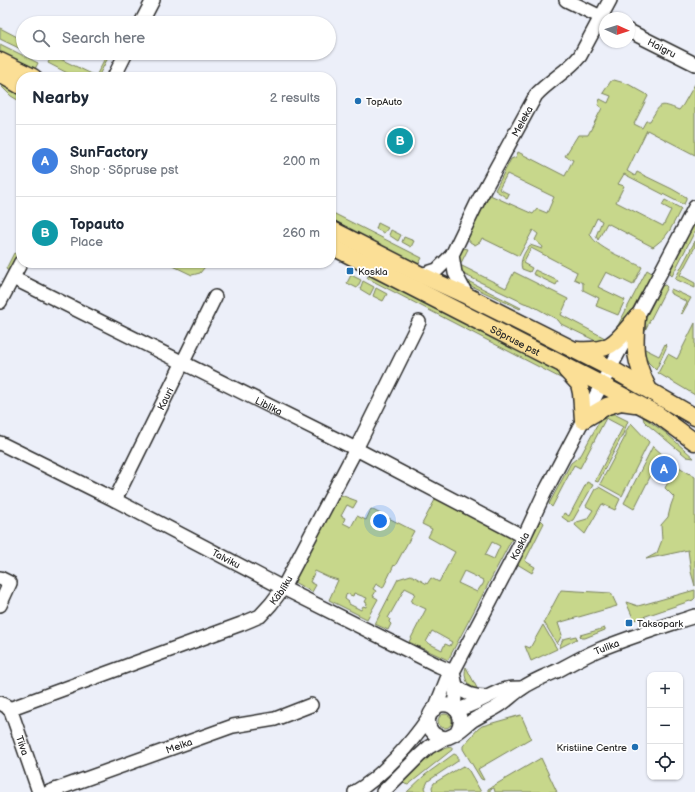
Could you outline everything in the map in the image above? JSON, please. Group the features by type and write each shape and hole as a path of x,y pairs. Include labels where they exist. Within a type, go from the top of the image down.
{"main road":[{"path":"0,61 23,72"},
{"path":"0,74 16,83"},
{"name":"Sõpruse pst","path":"336,232 610,368 695,417"},
{"name":"Sõpruse pst","path":"336,249 602,384 657,414 695,442"},
{"path":"572,350 594,351 610,346 624,333 637,317"},
{"path":"637,317 635,343 636,357 649,390"},
{"path":"557,362 579,384 583,420 607,406 621,402 640,405"}],"street":[{"path":"145,16 153,0"},
{"path":"566,0 599,16"},
{"name":"Meleka","path":"605,12 610,0"},
{"name":"Meleka","path":"421,275 437,270 452,255 478,201 536,95 547,84 574,64 599,24"},
{"name":"Haigru","path":"635,34 695,64"},
{"path":"116,72 122,60"},
{"name":"Koskla","path":"432,713 447,679 454,672 524,537 544,494 695,207"},
{"path":"452,255 455,273 467,296"},
{"path":"0,302 18,268"},
{"name":"Liblika","path":"13,278 356,449 524,537"},
{"name":"Kauri","path":"115,500 215,296"},
{"name":"Käbliku","path":"4,706 256,619 260,616 271,604 282,588 356,449 419,322"},
{"name":"Talviku","path":"0,443 115,500 282,588 454,672"},
{"path":"0,578 10,583 0,605"},
{"name":"Tulika","path":"383,792 395,778 429,747 510,698 522,688 596,651 654,629 695,616"},
{"path":"454,672 456,686 455,709"},
{"path":"456,686 468,695 487,697"},
{"name":"Tulika","path":"455,709 475,704 487,697 508,689 522,688"},
{"name":"Meika","path":"49,792 233,726 275,719 311,705"},
{"path":"355,792 364,787 393,760 412,741 432,713 443,705 455,709 461,720 460,726 451,735 437,735 430,729 429,723 432,713"},
{"name":"Tiiva","path":"4,706 11,711 38,792"}],"green space":[{"path":"0,28 16,36 16,47 0,39"},
{"path":"0,44 16,52 16,60 32,60 38,63 35,69 0,55"},
{"path":"50,60 62,60 88,72 65,72 48,63"},
{"path":"104,60 107,60 101,72 98,72"},
{"path":"614,80 628,84 648,96 634,124 642,128 646,121 650,121 661,106 664,105 679,110 695,84 695,155 647,130 627,171 635,176 637,172 686,197 684,204 624,174 618,184 624,186 616,202 663,226 671,210 662,205 665,200 680,208 681,209 670,230 664,238 653,247 607,223 598,240 596,236 602,221 597,218 590,233 593,238 604,248 642,267 633,285 606,272 598,287 625,300 618,315 596,306 599,298 583,290 583,283 574,279 577,272 531,248 523,263 532,268 530,272 522,269 521,263 524,253 530,245 542,249 543,247 535,240 538,234 533,230 519,256 482,238 480,242 475,245 470,242 467,237 483,202 486,201 490,195 533,214 537,209 547,213 554,197 507,174 499,189 509,194 507,198 495,190 511,159 516,157 518,152 565,176 573,160 565,156 578,135 588,135 602,108 598,105 600,99 608,103 611,96 603,93 611,81"},
{"path":"0,81 16,92 16,99 11,96 0,85"},
{"path":"336,215 422,258 418,265 336,224"},
{"path":"695,221 695,231 672,276 670,271"},
{"path":"378,223 388,228 384,233 376,229"},
{"path":"391,230 401,235 398,241 389,235"},
{"path":"404,237 414,241 411,247 402,242"},
{"path":"695,241 695,247 680,275 695,283 695,288 675,279"},
{"path":"463,248 468,249 460,265 506,288 514,272 568,299 561,315 605,338 598,342 561,324 558,320 531,305 459,272 457,265 460,250"},
{"path":"14,253 16,254 16,259 10,272 6,269"},
{"path":"177,268 204,268 200,273 192,275"},
{"path":"535,270 558,281 556,285 533,274"},
{"path":"647,270 655,275 647,287 642,291 624,325 615,331"},
{"path":"351,275 361,280 357,288 347,283"},
{"path":"369,275 551,368 562,374 570,383 367,278"},
{"path":"464,279 521,308 520,309 471,286"},
{"path":"363,281 374,287 370,295 360,289"},
{"path":"665,285 667,287 640,340 642,325 662,286"},
{"path":"376,288 387,294 383,301 373,296"},
{"path":"671,289 691,298 682,314 681,313 687,302 670,293"},
{"path":"695,323 695,395 658,373 668,354 677,359"},
{"path":"665,344 667,346 656,370 648,362 643,348 659,356"},
{"path":"612,413 628,421 623,434 598,482 595,481 623,427 606,418 580,468 574,465 552,507 549,504 571,463 581,455 599,422"},
{"path":"643,417 666,433 694,458 687,457 648,425 644,421"},
{"path":"631,423 649,442 622,496 600,484"},
{"path":"653,446 664,456 661,460 659,459 634,509 624,503"},
{"path":"676,467 679,467 695,477 695,586 691,572 688,550 646,559 657,553 662,540 661,525 668,517 674,497 665,488"},
{"path":"587,482 593,485 573,520 569,522 562,517 564,513 569,516"},
{"path":"599,487 620,499 615,510 602,504 585,534 575,525 577,522 587,519 593,510 586,506 595,489"},
{"path":"338,494 357,501 353,508 347,505 341,516 345,518 343,523 351,527 357,516 366,520 371,509 414,531 395,566 394,565 383,588 376,584 373,589 376,591 373,596 378,599 367,619 329,600 338,580 315,571 310,582 316,585 312,592 294,582","holes":["354,593 367,598 365,602 367,603 366,607 363,606 361,610 349,604 349,602 345,599 347,594 353,596"]},
{"path":"436,498 513,537 448,660 409,642 426,609 411,602 415,593 405,588 388,618 390,619 389,622 391,624 388,630 375,624 398,579 411,575 427,584 431,578 439,582 455,552 428,537 432,529 422,524","holes":["492,542 500,546 494,559 485,555","464,571 483,580 484,582 477,592 458,583","432,631 452,642 450,646 445,644 442,650 426,642"]},
{"path":"541,520 544,523 525,561 535,567 532,573 517,564"},
{"path":"561,590 611,593 617,606 558,623 562,635 557,644 544,622"},
{"path":"695,590 695,598 693,600 634,620 626,602 638,606"},
{"path":"543,625 557,649 531,661 525,646 530,648"},
{"path":"605,628 605,630 585,638 581,638 580,635"},
{"path":"576,636 577,639 559,648 563,639"},
{"path":"466,667 478,690 471,687 467,681 465,674"},
{"path":"442,714 448,714 452,718 452,724 448,728 442,728 438,724 438,718"},
{"path":"521,715 531,738 478,769 484,780 481,779 463,749 463,746 482,726"},
{"path":"452,747 452,750 408,785 401,780 424,759 436,751"},
{"path":"454,754 458,756 458,761 428,781 425,788 427,792 407,792 425,775"},
{"path":"541,758 557,792 495,792 494,788 490,789 490,792 488,792 488,789"},
{"path":"464,766 468,769 481,792 433,792 432,787 434,783"}],"place":[{"name":"TopAuto","path":"358,101"},
{"name":"Topauto","path":"400,141"},
{"name":"Koskla","path":"350,271"},
{"name":"SunFactory","path":"664,469"},
{"name":"Taksopark","path":"629,623"},
{"name":"Kristiine Centre","path":"635,747"}]}
